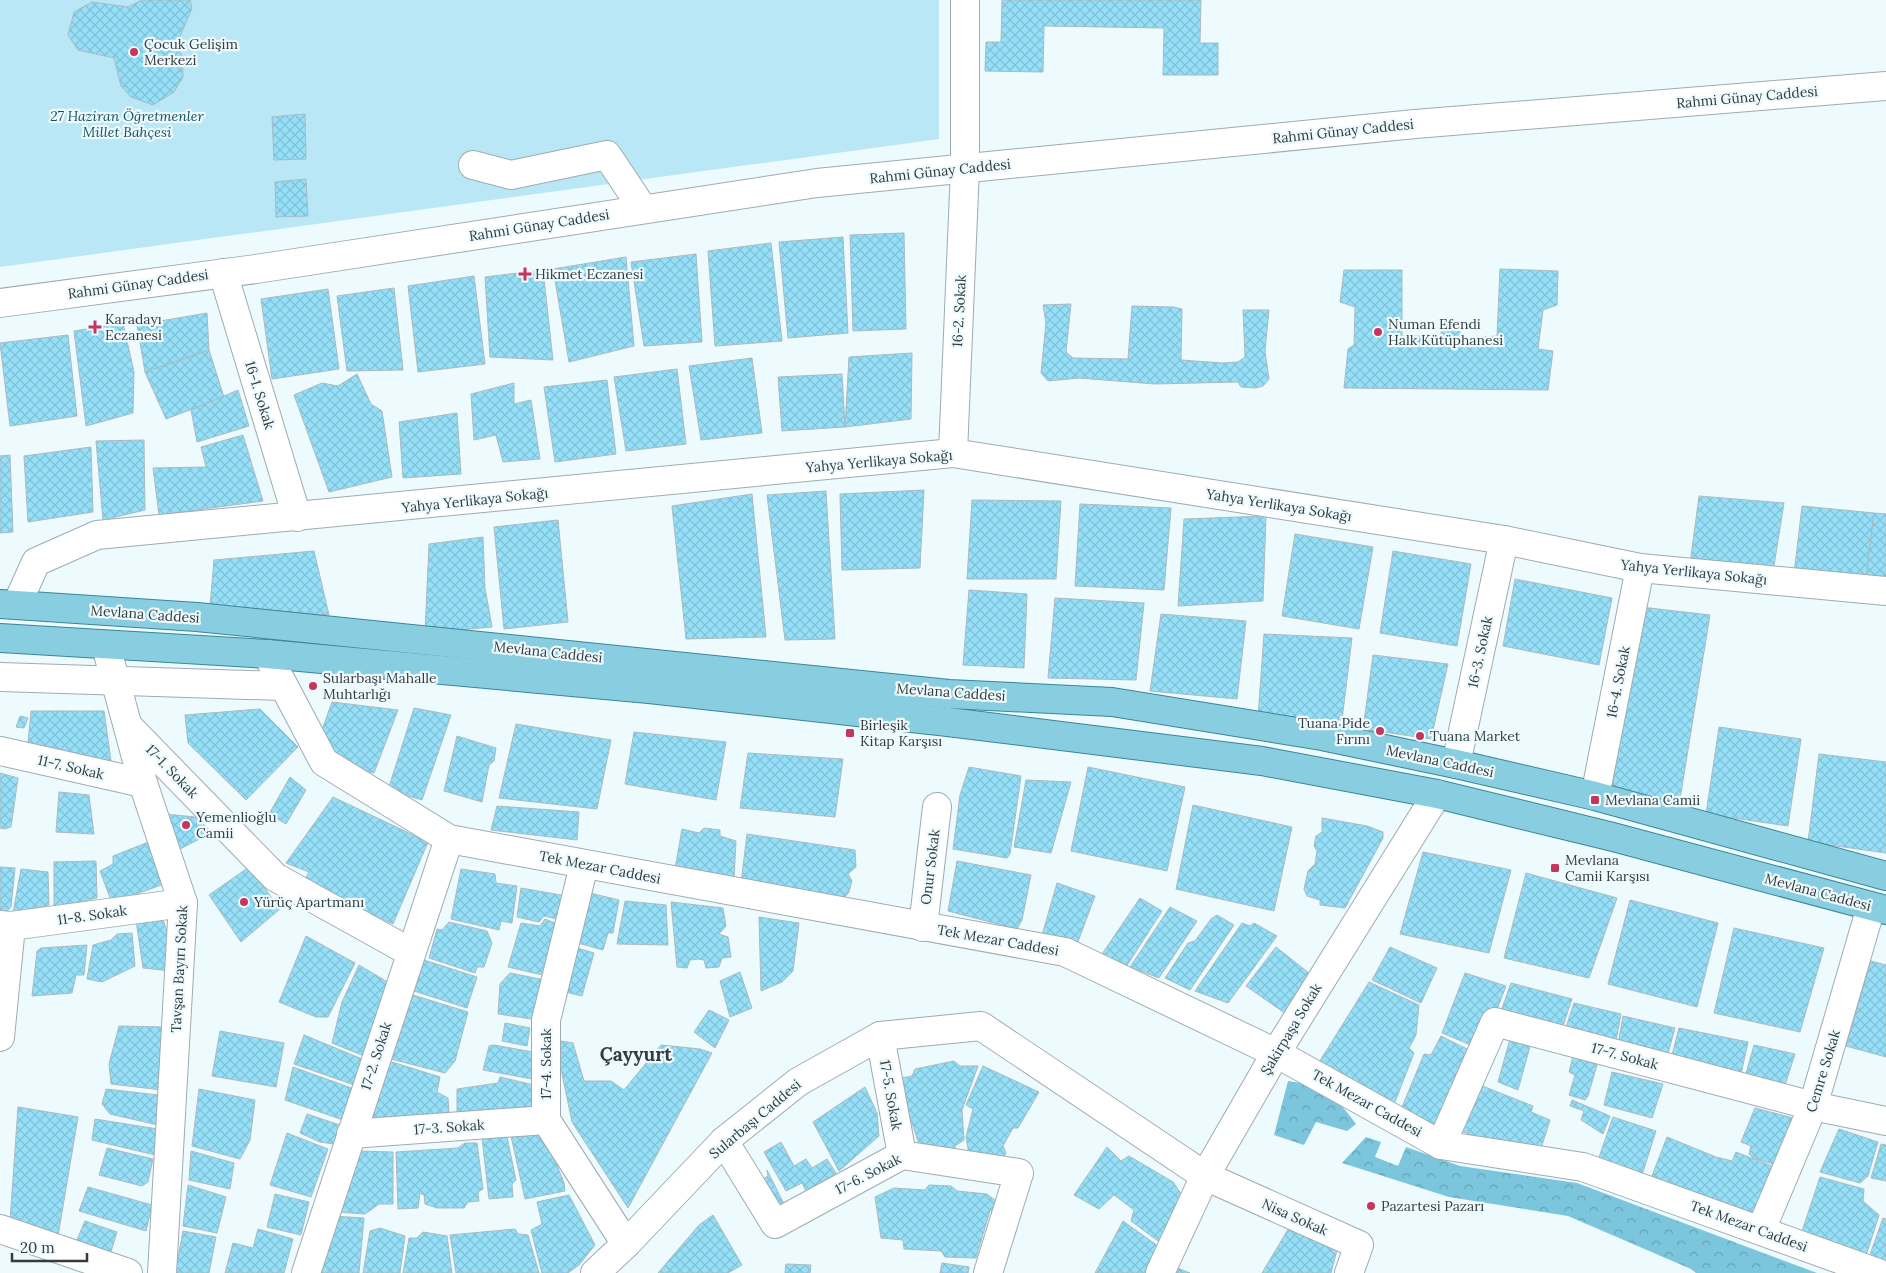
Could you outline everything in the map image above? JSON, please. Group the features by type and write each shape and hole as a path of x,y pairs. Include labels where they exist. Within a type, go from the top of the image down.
{"main road":[{"name":"Mevlana Caddesi","path":"8,604 197,617 949,694 1112,702 1322,736 1456,764 1595,796 1886,876"},
{"name":"Mevlana Caddesi","path":"0,638 106,646 267,654 649,689 958,723 1262,761 1437,794 1623,840 1879,909"}],"street":[{"name":"16-2. Sokak","path":"953,453 965,168 965,0"},
{"name":"Rahmi Günay Caddesi","path":"0,303 223,273 817,183 1415,124 1886,86"},
{"path":"473,166 511,175 607,155 643,209"},
{"name":"16-1. Sokak","path":"223,273 297,517"},
{"name":"Yahya Yerlikaya Sokağı","path":"8,604 36,562 97,535 953,453 1504,540 1640,568 1886,591"},
{"name":"16-3. Sokak","path":"1456,764 1504,540"},
{"name":"16-4. Sokak","path":"1595,796 1640,568"},
{"name":"Tavşan Bayırı Sokak","path":"106,646 143,784 183,903 162,1273"},
{"name":"Tek Mezar Caddesi","path":"267,654 282,686 324,762 449,839 1065,952 1276,1052 1441,1145 1583,1167 1878,1273"},
{"path":"0,677 282,686"},
{"name":"17-1. Sokak","path":"128,726 275,877 410,952"},
{"name":"11-7. Sokak","path":"0,751 143,784"},
{"name":"Şakirpaşa Sokak","path":"1160,1273 1205,1176 1276,1052 1437,794"},
{"name":"Onur Sokak","path":"923,926 936,807"},
{"name":"17-2. Sokak","path":"306,1273 410,952 449,839"},
{"name":"17-4. Sokak","path":"546,1120 546,1020 584,864"},
{"name":"11-8. Sokak","path":"6,925 183,903"},
{"name":"Cemre Sokak","path":"1761,1230 1813,1106 1879,909"},
{"path":"0,1037 6,925"},
{"name":"17-7. Sokak","path":"1441,1145 1495,1022 1813,1106 1886,1121"},
{"name":"Sularbaşı Caddesi","path":"595,1273 626,1244 724,1141 798,1082 880,1036 981,1026 1205,1176"},
{"name":"17-5. Sokak","path":"880,1036 902,1154"},
{"path":"546,1120 626,1244"},
{"name":"17-3. Sokak","path":"351,1134 546,1120"},
{"name":"17-6. Sokak","path":"724,1141 775,1224 902,1154 1019,1172 988,1273"},
{"name":"Nisa Sokak","path":"1205,1176 1358,1245 1349,1273"},
{"path":"0,1229 128,1273"}],"green space":[{"name":"27 Haziran Öğretmenler Millet Bahçesi","path":"0,0 939,0 939,139 0,267"},
{"path":"1288,1081 1319,1089 1327,1094 1341,1106 1356,1124 1347,1131 1316,1122 1304,1145 1274,1135"},
{"path":"1366,1137 1381,1142 1375,1157 1398,1166 1406,1147 1460,1166 1577,1183 1817,1273 1696,1273 1691,1269 1568,1216 1449,1197 1342,1163"}],"building":[{"name":"Çocuk Gelişim Merkezi","path":"142,0 190,0 192,8 176,46 182,55 183,77 174,92 153,105 131,97 121,86 114,58 78,50 68,35 74,12 92,2 128,7"},
{"path":"1002,0 1201,0 1200,43 1218,43 1218,75 1163,75 1164,28 1044,26 1043,72 985,71 986,42 1001,42"},
{"path":"305,114 306,159 274,160 272,117"},
{"path":"306,179 308,216 276,217 275,182"},
{"path":"904,233 906,329 853,331 850,235"},
{"path":"843,237 848,333 788,338 779,242"},
{"path":"771,243 782,341 715,346 708,251"},
{"path":"696,254 702,342 644,346 631,262"},
{"path":"626,257 634,346 569,362 553,269"},
{"name":"Numan Efendi Halk Kütüphanesi","path":"1500,269 1558,271 1557,305 1543,310 1538,349 1553,351 1548,390 1344,388 1348,349 1354,345 1355,307 1340,302 1344,270 1402,270 1402,336 1439,336 1444,328 1460,327 1460,339 1497,336"},
{"path":"543,270 553,360 490,357 485,277"},
{"path":"474,276 485,364 418,372 408,286"},
{"path":"394,288 403,370 347,371 337,296"},
{"path":"328,289 339,369 272,379 261,299"},
{"path":"1071,304 1066,352 1073,358 1128,359 1132,306 1173,307 1182,309 1181,360 1223,363 1238,362 1245,357 1243,310 1269,310 1265,351 1269,379 1263,386 1256,388 1241,387 1238,382 1155,384 1079,378 1048,381 1041,373 1046,323 1043,305"},
{"path":"207,313 209,350 145,372 137,325"},
{"path":"123,323 134,372 133,413 86,426 74,331"},
{"path":"68,335 77,416 10,426 0,343"},
{"path":"209,350 224,397 166,419 145,372"},
{"path":"912,353 911,419 845,427 849,357"},
{"path":"752,358 762,433 701,440 689,366"},
{"path":"677,369 686,444 626,451 614,377"},
{"path":"357,374 371,404 382,411 392,477 329,492 294,395 322,383 338,386"},
{"path":"842,374 845,427 782,431 778,377"},
{"path":"607,380 616,454 555,462 544,387"},
{"path":"514,383 514,404 531,400 540,459 503,462 496,435 474,440 471,394"},
{"path":"238,390 249,426 197,442 191,410"},
{"path":"457,413 461,474 403,478 399,422"},
{"path":"243,435 263,501 159,515 153,468 206,467 201,447"},
{"path":"144,440 145,510 103,520 96,441"},
{"path":"91,447 93,512 28,522 24,456"},
{"path":"10,455 13,532 0,533 0,456"},
{"path":"924,490 920,568 842,570 840,494"},
{"path":"826,491 835,639 785,640 767,495"},
{"path":"752,494 766,637 686,639 672,506"},
{"path":"1699,496 1784,503 1773,572 1690,564"},
{"path":"972,500 1061,501 1056,579 967,579"},
{"path":"1080,504 1171,508 1164,590 1075,586"},
{"path":"1802,506 1874,513 1866,579 1794,574"},
{"path":"1874,513 1886,514 1886,582 1866,579"},
{"path":"1266,516 1263,601 1178,606 1184,519"},
{"path":"558,520 568,622 504,629 494,527"},
{"path":"1295,534 1373,547 1359,629 1282,616"},
{"path":"483,537 485,588 492,627 425,633 429,544"},
{"path":"314,551 329,615 210,606 214,560"},
{"path":"1393,551 1471,564 1457,646 1380,633"},
{"path":"1515,579 1612,598 1599,665 1503,646"},
{"path":"969,590 1027,594 1024,668 963,665"},
{"path":"1055,598 1144,603 1136,680 1048,678"},
{"path":"1641,607 1710,615 1679,805 1611,795"},
{"path":"1161,614 1246,621 1237,699 1150,691"},
{"path":"1264,634 1352,638 1342,720 1258,717"},
{"path":"1373,655 1448,664 1431,739 1363,729"},
{"path":"332,702 398,710 374,773 348,766 318,741"},
{"path":"414,708 451,715 422,800 388,790"},
{"path":"260,709 298,747 246,800 188,743 185,715"},
{"path":"31,711 104,711 112,768 28,743"},
{"path":"20,716 28,718 24,728 16,727"},
{"path":"516,724 611,740 597,809 499,798"},
{"path":"1719,727 1801,739 1788,826 1706,814"},
{"path":"634,732 726,742 716,800 625,784"},
{"path":"457,736 496,748 494,761 489,765 482,802 444,791"},
{"path":"748,753 843,759 835,817 740,808"},
{"path":"1819,754 1886,762 1886,853 1808,842"},
{"path":"969,767 1021,776 1010,854 1007,858 953,849 960,795"},
{"path":"1088,767 1185,787 1167,871 1071,851"},
{"path":"0,773 18,778 11,827 4,829 0,828"},
{"path":"290,777 306,790 286,824 269,814"},
{"path":"1026,780 1071,782 1051,853 1014,847"},
{"path":"59,792 89,795 94,834 56,832"},
{"path":"333,797 428,842 393,924 303,883 309,872 286,863"},
{"path":"1193,805 1292,827 1274,911 1176,889"},
{"path":"497,806 579,812 577,840 491,830"},
{"name":"Yemenlioğlu Camii","path":"166,814 195,817 209,834 180,849"},
{"path":"1322,818 1367,826 1383,832 1383,838 1345,908 1320,905 1320,900 1307,896 1304,889 1308,871 1315,864 1317,851 1314,846 1316,836 1322,832"},
{"path":"704,828 720,830 720,836 736,841 734,879 675,869 682,829 699,833"},
{"path":"747,834 855,850 856,867 848,874 852,881 849,892 844,898 741,883"},
{"path":"151,841 164,884 112,903 100,871 113,864 113,856"},
{"path":"1423,852 1511,870 1489,953 1400,934"},
{"path":"96,861 97,898 74,903 70,908 54,908 54,862"},
{"path":"957,861 1031,875 1022,920 1017,929 948,911"},
{"path":"0,867 15,868 11,907 6,912 0,911"},
{"name":"Yürüç Apartmanı","path":"249,867 280,909 241,942 209,895"},
{"path":"21,869 48,872 49,905 13,913"},
{"path":"461,869 495,874 496,883 517,886 512,923 501,921 499,930 451,919"},
{"path":"1526,873 1617,898 1589,978 1504,958"},
{"path":"1057,883 1095,896 1076,947 1042,935"},
{"path":"521,888 572,897 566,921 544,916 539,922 517,917"},
{"path":"590,893 619,900 613,933 608,933 603,950 578,943"},
{"path":"1140,898 1162,911 1126,967 1100,957"},
{"path":"1630,900 1718,923 1697,1007 1608,984"},
{"path":"625,901 666,905 668,945 617,944"},
{"path":"671,902 723,908 726,926 719,934 728,937 731,957 722,958 719,967 706,968 704,960 698,959 690,960 687,968 677,967"},
{"path":"1170,907 1197,921 1159,978 1130,967"},
{"path":"1217,915 1234,925 1190,990 1165,978 1188,943 1195,941 1211,919"},
{"path":"157,916 163,920 170,940 171,971 143,968 136,920"},
{"path":"759,917 799,923 793,971 782,982 761,991"},
{"path":"545,919 565,927 551,977 508,967 521,923 540,926"},
{"path":"449,922 487,931 492,943 484,967 477,967 475,973 429,958 437,929 442,930"},
{"path":"1242,923 1250,926 1254,923 1277,936 1228,1003 1195,991"},
{"path":"1734,928 1824,948 1800,1032 1714,1013"},
{"path":"132,933 135,966 102,982 87,979 93,945 111,940 117,934"},
{"path":"306,936 355,963 328,1017 316,1017 279,1002"},
{"path":"87,945 84,975 76,975 72,993 32,996 37,951 41,948"},
{"path":"574,947 594,953 582,996 561,991"},
{"path":"1276,947 1314,977 1286,1014 1246,986"},
{"path":"1390,947 1437,968 1421,1003 1372,980"},
{"path":"424,960 477,977 467,1008 414,991"},
{"path":"1871,961 1886,965 1886,1057 1846,1046"},
{"path":"359,965 396,987 369,1058 332,1043 342,1002"},
{"path":"740,972 752,1008 730,1017 720,981"},
{"path":"510,973 550,981 538,1020 498,1014 500,984"},
{"path":"1465,973 1506,986 1498,1007 1488,1014 1473,1046 1442,1033"},
{"path":"1369,982 1419,1005 1416,1035 1409,1048 1414,1053 1393,1107 1318,1064"},
{"path":"1511,983 1572,999 1562,1029 1501,1011"},
{"path":"413,995 468,1012 455,1061 445,1073 391,1059"},
{"path":"1574,1003 1621,1014 1616,1041 1565,1030"},
{"path":"709,1010 729,1020 715,1048 694,1032"},
{"path":"1623,1016 1675,1028 1667,1057 1618,1044"},
{"path":"505,1023 530,1028 527,1046 502,1041"},
{"path":"119,1026 167,1027 162,1090 111,1084 109,1064"},
{"path":"1679,1028 1748,1042 1741,1074 1671,1059"},
{"path":"220,1031 284,1043 276,1087 212,1076"},
{"path":"304,1035 367,1061 357,1086 294,1064"},
{"path":"1441,1036 1471,1051 1438,1129 1400,1112 1424,1054 1431,1055"},
{"path":"1510,1039 1531,1043 1518,1090 1498,1082"},
{"path":"555,1040 573,1043 584,1081 611,1081 624,1090 661,1045 700,1049 712,1053 628,1208 572,1122"},
{"path":"494,1045 533,1052 535,1072 532,1079 483,1070 489,1046"},
{"path":"1754,1045 1795,1054 1784,1088 1745,1077"},
{"path":"1573,1056 1597,1065 1588,1096 1585,1100 1569,1095 1575,1075 1569,1072"},
{"path":"389,1061 440,1077 437,1092 448,1098 449,1113 441,1119 370,1121"},
{"path":"954,1061 960,1066 978,1066 962,1110 964,1140 955,1146 955,1151 937,1151 934,1144 920,1147 897,1079 912,1076 915,1069"},
{"path":"983,1066 1039,1092 1018,1128 1013,1128 1003,1146 1006,1153 998,1168 970,1160 966,1137 973,1109 966,1105"},
{"path":"293,1067 357,1090 346,1121 285,1100"},
{"path":"1612,1072 1663,1084 1652,1118 1604,1105"},
{"path":"500,1077 534,1085 534,1112 457,1122 457,1089 498,1083"},
{"path":"1480,1085 1533,1106 1531,1112 1550,1120 1538,1158 1461,1131"},
{"path":"865,1087 877,1113 879,1136 839,1171 813,1122"},
{"path":"106,1089 167,1096 158,1125 110,1114 102,1104"},
{"path":"199,1089 255,1100 250,1140 240,1159 192,1146"},
{"path":"1572,1100 1610,1116 1603,1134 1581,1120 1584,1111 1570,1106"},
{"path":"18,1107 78,1117 58,1236 10,1221"},
{"path":"1755,1108 1797,1119 1779,1166 1753,1158 1749,1154 1751,1146 1741,1142"},
{"path":"307,1114 340,1125 334,1144 320,1142 300,1133"},
{"path":"1613,1117 1656,1131 1642,1175 1598,1160"},
{"path":"95,1119 164,1130 160,1150 155,1155 92,1140"},
{"path":"1839,1129 1878,1142 1868,1176 1860,1183 1820,1172"},
{"path":"543,1130 564,1183 565,1191 525,1199 511,1136"},
{"path":"287,1133 328,1149 311,1197 270,1185"},
{"path":"507,1137 516,1180 512,1184 513,1197 489,1199 482,1138"},
{"path":"1667,1137 1716,1157 1732,1161 1736,1152 1782,1170 1759,1222 1648,1186"},
{"path":"781,1142 794,1166 806,1159 812,1168 827,1159 836,1173 807,1193 802,1183 786,1191 764,1152"},
{"path":"465,1143 477,1143 483,1189 478,1192 479,1201 468,1202 464,1208 437,1208 425,1204 424,1195 420,1193 418,1208 398,1209 396,1152 458,1148"},
{"path":"1881,1144 1886,1145 1886,1181 1871,1178"},
{"path":"1107,1147 1121,1161 1129,1156 1173,1182 1184,1198 1162,1244 1131,1221 1134,1210 1114,1195 1099,1209 1074,1195"},
{"path":"107,1148 153,1159 148,1182 142,1186 99,1175"},
{"path":"191,1151 234,1163 230,1189 189,1180"},
{"path":"358,1151 393,1152 393,1204 379,1204 365,1214 337,1212"},
{"path":"767,1170 787,1210 775,1216 758,1182 768,1176"},
{"path":"1820,1177 1864,1189 1863,1201 1879,1215 1864,1262 1799,1240"},
{"path":"188,1185 226,1197 217,1233 183,1226"},
{"path":"929,1185 951,1186 957,1191 987,1194 996,1201 996,1208 990,1211 976,1258 945,1257 941,1251 904,1249 903,1240 881,1238 875,1197 894,1188 925,1190"},
{"path":"88,1187 152,1205 146,1231 79,1211"},
{"path":"275,1194 309,1202 301,1235 267,1227"},
{"path":"569,1195 595,1245 579,1265 568,1273 542,1273 531,1230 542,1224 537,1202"},
{"path":"713,1215 742,1265 728,1273 658,1273 699,1225"},
{"path":"332,1216 364,1218 359,1273 313,1273"},
{"path":"1883,1218 1886,1219 1886,1269 1867,1263"},
{"path":"85,1221 117,1232 110,1255 76,1242"},
{"path":"1123,1221 1158,1246 1144,1273 1095,1273"},
{"path":"1290,1226 1338,1246 1331,1273 1262,1273"},
{"path":"380,1228 405,1236 400,1273 363,1273 370,1231"},
{"path":"258,1229 293,1239 284,1273 225,1273 233,1243 253,1248"},
{"path":"515,1229 518,1234 528,1235 539,1273 456,1273 450,1235"},
{"path":"183,1231 216,1237 209,1273 175,1273"},
{"path":"423,1232 447,1236 452,1273 403,1273 409,1238 417,1238"},
{"path":"942,1263 969,1267 968,1273 940,1273"},
{"path":"786,1264 811,1265 810,1273 785,1273"},
{"path":"1175,1267 1190,1273 1172,1273"}],"place":[{"name":"Çocuk Gelişim Merkezi","path":"134,52"},
{"name":"Hikmet Eczanesi","path":"525,274"},
{"name":"Karadayı Eczanesi","path":"95,327"},
{"name":"Numan Efendi Halk Kütüphanesi","path":"1378,332"},
{"name":"Sularbaşı Mahalle Muhtarlığı","path":"313,686"},
{"name":"Tuana Pide Fırını","path":"1380,731"},
{"name":"Birleşik Kitap Karşısı","path":"850,733"},
{"name":"Tuana Market","path":"1420,736"},
{"name":"Mevlana Camii","path":"1595,800"},
{"name":"Yemenlioğlu Camii","path":"186,825"},
{"name":"Mevlana Camii Karşısı","path":"1555,868"},
{"name":"Yürüç Apartmanı","path":"244,902"},
{"name":"Pazartesi Pazarı","path":"1371,1206"}],"district":[{"name":"Çayyurt","path":"636,1054"}]}
